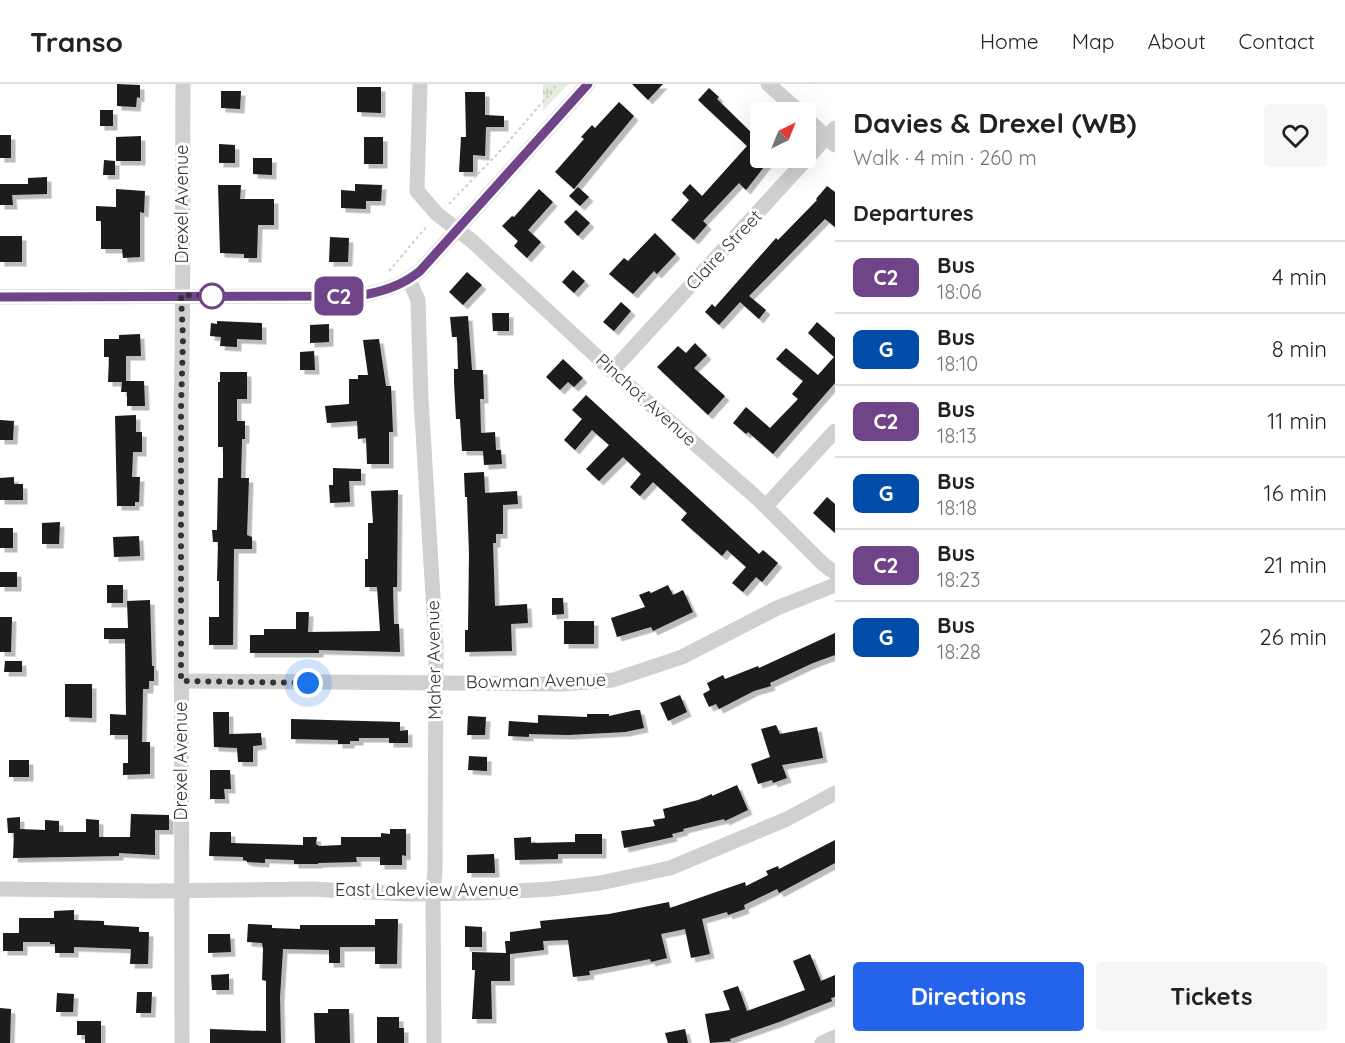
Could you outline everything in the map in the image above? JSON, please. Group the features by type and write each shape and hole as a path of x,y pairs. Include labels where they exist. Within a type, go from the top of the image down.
{"street":[{"name":"Drexel Avenue","path":"182,1043 183,84"},
{"path":"420,84 417,191 437,214 457,228"},
{"path":"0,297 356,296 370,294 414,275 588,84"},
{"path":"768,84 789,102"},
{"path":"816,125 832,137"},
{"name":"Claire Street","path":"612,371 832,137"},
{"name":"Pinchot Avenue","path":"457,228 612,371 766,506 823,564 835,573"},
{"name":"Maher Avenue","path":"414,275 418,300 421,399 436,646 434,1043"},
{"path":"766,506 835,431"},
{"name":"Bowman Avenue","path":"181,681 562,684 613,681 682,657 777,608 835,585"},
{"name":"East Lakeview Avenue","path":"0,889 259,891 311,888 407,894 551,889 600,883 670,868 788,819 835,793"},
{"path":"822,1043 835,1037"}],"path":[{"path":"453,200 503,148 558,84"},
{"path":"385,275 418,237"}],"green space":[{"path":"543,84 568,84 543,111"}],"building":[{"path":"117,84 140,85 140,98 137,97 136,107 117,106"},
{"path":"632,84 663,84 648,100"},
{"path":"357,87 381,87 381,113 357,112"},
{"path":"709,88 719,97 717,99 750,131 750,168 763,168 746,190 739,183 703,221 707,225 694,240 671,220 689,200 682,193 690,184 702,196 747,146 698,100"},
{"path":"221,91 241,91 240,109 221,108"},
{"path":"465,92 485,92 485,115 504,116 504,127 486,127 485,156 473,155 473,172 459,172 461,137 466,137"},
{"path":"619,102 634,116 574,189 555,172 584,139 581,137 592,125 595,128"},
{"path":"100,110 113,110 113,126 100,126"},
{"path":"0,135 11,135 11,158 0,158"},
{"path":"141,136 141,161 116,161 116,137"},
{"path":"364,137 383,137 383,164 364,164"},
{"path":"219,144 235,145 235,163 219,163"},
{"path":"253,158 272,158 272,175 253,174"},
{"path":"104,160 115,161 115,175 103,175"},
{"path":"47,177 47,194 12,195 13,205 0,205 0,184 28,184 28,178"},
{"path":"355,184 382,185 381,201 366,201 366,209 341,208 341,190 355,191"},
{"path":"218,185 241,185 240,199 274,199 274,225 258,225 257,258 244,258 244,254 220,253"},
{"path":"827,186 835,192 835,227 825,219 749,296 766,310 759,319 740,302 719,325 705,312 712,304 715,307 776,238 778,240 817,200"},
{"path":"578,187 589,197 580,206 569,196"},
{"path":"116,189 145,191 144,213 140,212 140,257 123,258 122,249 101,249 101,221 96,221 96,206 116,207"},
{"path":"539,189 553,202 528,230 541,242 527,258 514,246 518,241 502,226 512,216 514,217"},
{"path":"576,210 590,223 578,236 564,222"},
{"path":"655,233 676,254 657,274 654,271 633,294 609,274 624,258 628,261"},
{"path":"0,236 22,236 22,262 0,262"},
{"path":"330,237 349,238 348,262 329,262"},
{"path":"573,270 585,281 574,293 562,282"},
{"path":"467,272 482,285 463,305 449,292"},
{"path":"621,302 631,311 614,331 603,322"},
{"path":"492,313 509,313 509,331 493,331"},
{"path":"468,316 472,370 483,370 484,399 480,399 481,433 495,432 496,450 501,450 502,464 484,465 483,451 462,451 460,419 456,419 454,382 454,369 458,369 457,337 452,337 450,317"},
{"path":"217,321 262,323 262,340 237,339 237,347 220,346 221,337 210,336 211,323 217,324"},
{"path":"817,322 835,338 835,383 773,454 748,432 746,434 733,423 746,407 770,428 798,399 792,394 803,381 776,359 786,348 818,375 834,357 808,333"},
{"path":"329,324 329,342 310,343 310,325"},
{"path":"140,334 141,356 126,356 126,381 144,381 145,406 127,406 127,392 121,392 122,382 108,382 109,357 104,357 104,339 119,339 119,335"},
{"path":"379,339 386,386 391,386 393,432 389,432 389,464 367,464 366,438 358,439 357,421 327,423 325,406 349,404 349,379 358,379 358,375 368,375 363,340"},
{"path":"695,343 707,355 694,368 725,396 708,415 657,367 678,346 686,353"},
{"path":"314,351 315,370 300,370 300,352"},
{"path":"563,359 583,378 574,387 568,382 560,390 546,377"},
{"path":"220,372 247,372 247,399 237,399 237,421 245,421 241,478 249,478 247,535 252,537 252,549 234,549 233,645 209,645 209,617 219,617 218,542 213,542 212,530 217,530 218,478 223,478 223,447 218,447"},
{"path":"586,395 759,554 763,550 778,563 762,582 756,577 743,592 732,583 746,567 727,550 722,556 681,520 687,513 653,482 640,496 630,487 641,474 623,457 599,481 586,469 609,445 592,430 575,450 564,440 582,419 572,410"},
{"path":"136,415 136,432 142,432 142,452 133,452 132,477 140,477 139,502 135,502 135,506 117,506 115,416"},
{"path":"0,420 14,421 13,440 0,440"},
{"path":"333,468 361,469 361,481 349,481 350,502 330,503 329,485 333,485"},
{"path":"484,472 485,493 517,491 518,504 503,505 503,534 496,534 496,543 493,543 495,606 527,604 528,623 511,624 512,651 465,652 465,630 468,630 469,554 464,473"},
{"path":"14,477 14,484 23,484 23,500 0,500 0,478"},
{"path":"398,490 397,587 393,587 394,624 399,624 400,652 319,650 319,653 250,653 250,635 264,635 264,629 296,629 296,612 309,612 308,632 380,631 377,587 365,587 368,523 373,523 371,491"},
{"path":"827,497 835,504 835,533 813,513"},
{"path":"60,522 59,544 42,544 42,523"},
{"path":"0,528 13,528 13,548 0,548"},
{"path":"139,536 140,556 114,557 113,537"},
{"path":"0,572 17,572 17,587 0,587"},
{"path":"107,585 123,585 123,603 107,603"},
{"path":"668,585 673,595 683,590 693,612 653,631 651,627 617,637 611,618 645,607 639,595 649,591 651,593"},
{"path":"552,598 563,598 564,614 552,615"},
{"path":"150,600 154,681 149,681 149,689 143,689 142,742 150,742 150,774 123,775 123,763 128,763 128,735 110,735 110,714 126,715 125,639 104,639 104,628 128,628 127,601"},
{"path":"0,617 12,617 11,652 0,652"},
{"path":"564,621 594,621 594,644 564,644"},
{"path":"835,633 835,655 770,683 771,686 754,691 719,709 716,704 709,707 703,694 710,690 707,683 723,675 725,679 758,666 759,668"},
{"path":"5,661 22,661 22,672 4,672"},
{"path":"65,684 92,684 92,718 65,717"},
{"path":"680,695 687,712 668,721 660,703"},
{"path":"640,710 644,728 625,732 508,736 509,721 538,723 538,715 587,717 587,714 609,714 609,716"},
{"path":"213,712 229,712 229,734 261,733 262,745 253,746 253,762 238,762 237,748 214,747"},
{"path":"468,716 486,717 485,735 467,735"},
{"path":"291,719 400,722 400,731 408,730 408,743 389,743 389,738 359,738 359,741 350,741 350,744 338,744 338,740 291,739"},
{"path":"776,725 780,734 817,727 823,758 782,765 787,778 773,783 772,780 758,784 751,764 770,757 761,729"},
{"path":"469,756 487,757 487,771 468,770"},
{"path":"9,760 29,760 29,777 9,777"},
{"path":"210,770 230,770 231,789 224,789 225,799 210,799"},
{"path":"737,785 748,810 725,821 724,819 683,829 684,831 672,834 673,837 624,848 621,831 655,826 653,820 665,818 663,809 712,794 712,796"},
{"path":"131,814 169,815 169,830 155,830 155,855 119,853 119,856 13,858 14,833 8,833 7,818 20,817 20,829 45,830 45,820 59,821 59,832 86,832 86,819 99,820 99,837 130,837"},
{"path":"390,829 406,829 406,856 402,855 402,865 380,865 380,857 356,857 357,862 294,864 294,860 265,859 265,863 247,862 243,860 243,857 209,856 210,832 231,832 231,843 303,845 303,837 317,837 316,844 319,846 341,845 341,837 381,837 381,833 390,834"},
{"path":"575,834 602,834 602,854 558,854 558,859 515,860 514,838 531,837 531,843 575,842"},
{"path":"835,840 835,863 779,893 777,889 744,905 745,909 728,915 727,912 702,919 710,954 691,958 685,929 661,934 667,958 651,962 650,959 589,971 590,975 573,977 568,940 543,941 544,950 510,954 510,981 491,981 492,1019 472,1019 475,970 472,970 472,952 506,953 505,941 510,941 510,932 541,928 540,921 609,914 669,902 670,908 745,882 746,886 768,875 766,871 778,866 779,869"},
{"path":"494,854 495,873 467,873 467,855"},
{"path":"74,910 74,920 104,921 104,925 139,927 139,932 149,932 148,964 130,964 131,949 74,947 74,953 55,953 55,944 50,944 50,942 23,942 23,951 3,951 3,933 19,933 19,918 54,918 54,911"},
{"path":"375,919 398,919 397,964 375,964 375,947 340,947 340,963 329,963 329,950 283,949 280,997 281,1043 210,1043 210,1029 266,1031 266,981 262,980 262,943 247,942 248,924 300,929 300,925 375,925"},
{"path":"465,926 482,927 482,947 465,947"},
{"path":"208,934 230,934 231,952 208,953"},
{"path":"810,954 821,981 835,975 835,997 831,998 832,1001 730,1039 731,1041 710,1043 705,1014 730,1010 723,991 738,986 747,1011 805,990 793,961"},
{"path":"229,974 229,990 212,990 211,975"},
{"path":"137,992 152,992 151,1013 136,1013"},
{"path":"57,993 74,994 73,1012 56,1012"},
{"path":"0,1008 11,1009 10,1043 0,1043"},
{"path":"328,1009 349,1009 350,1043 315,1043 314,1013 328,1013"},
{"path":"377,1017 399,1017 399,1028 404,1028 404,1043 377,1043"},
{"path":"77,1021 101,1021 101,1043 85,1043 85,1035 77,1035"},
{"path":"685,1029 688,1043 668,1043 665,1033"}],"bus line":[{"name":"C2","path":"0,297 356,296 389,288 409,280 420,271 588,84"}],"route":[{"path":"212,296 222,296 181,295 183,338 181,681 308,683"}]}
